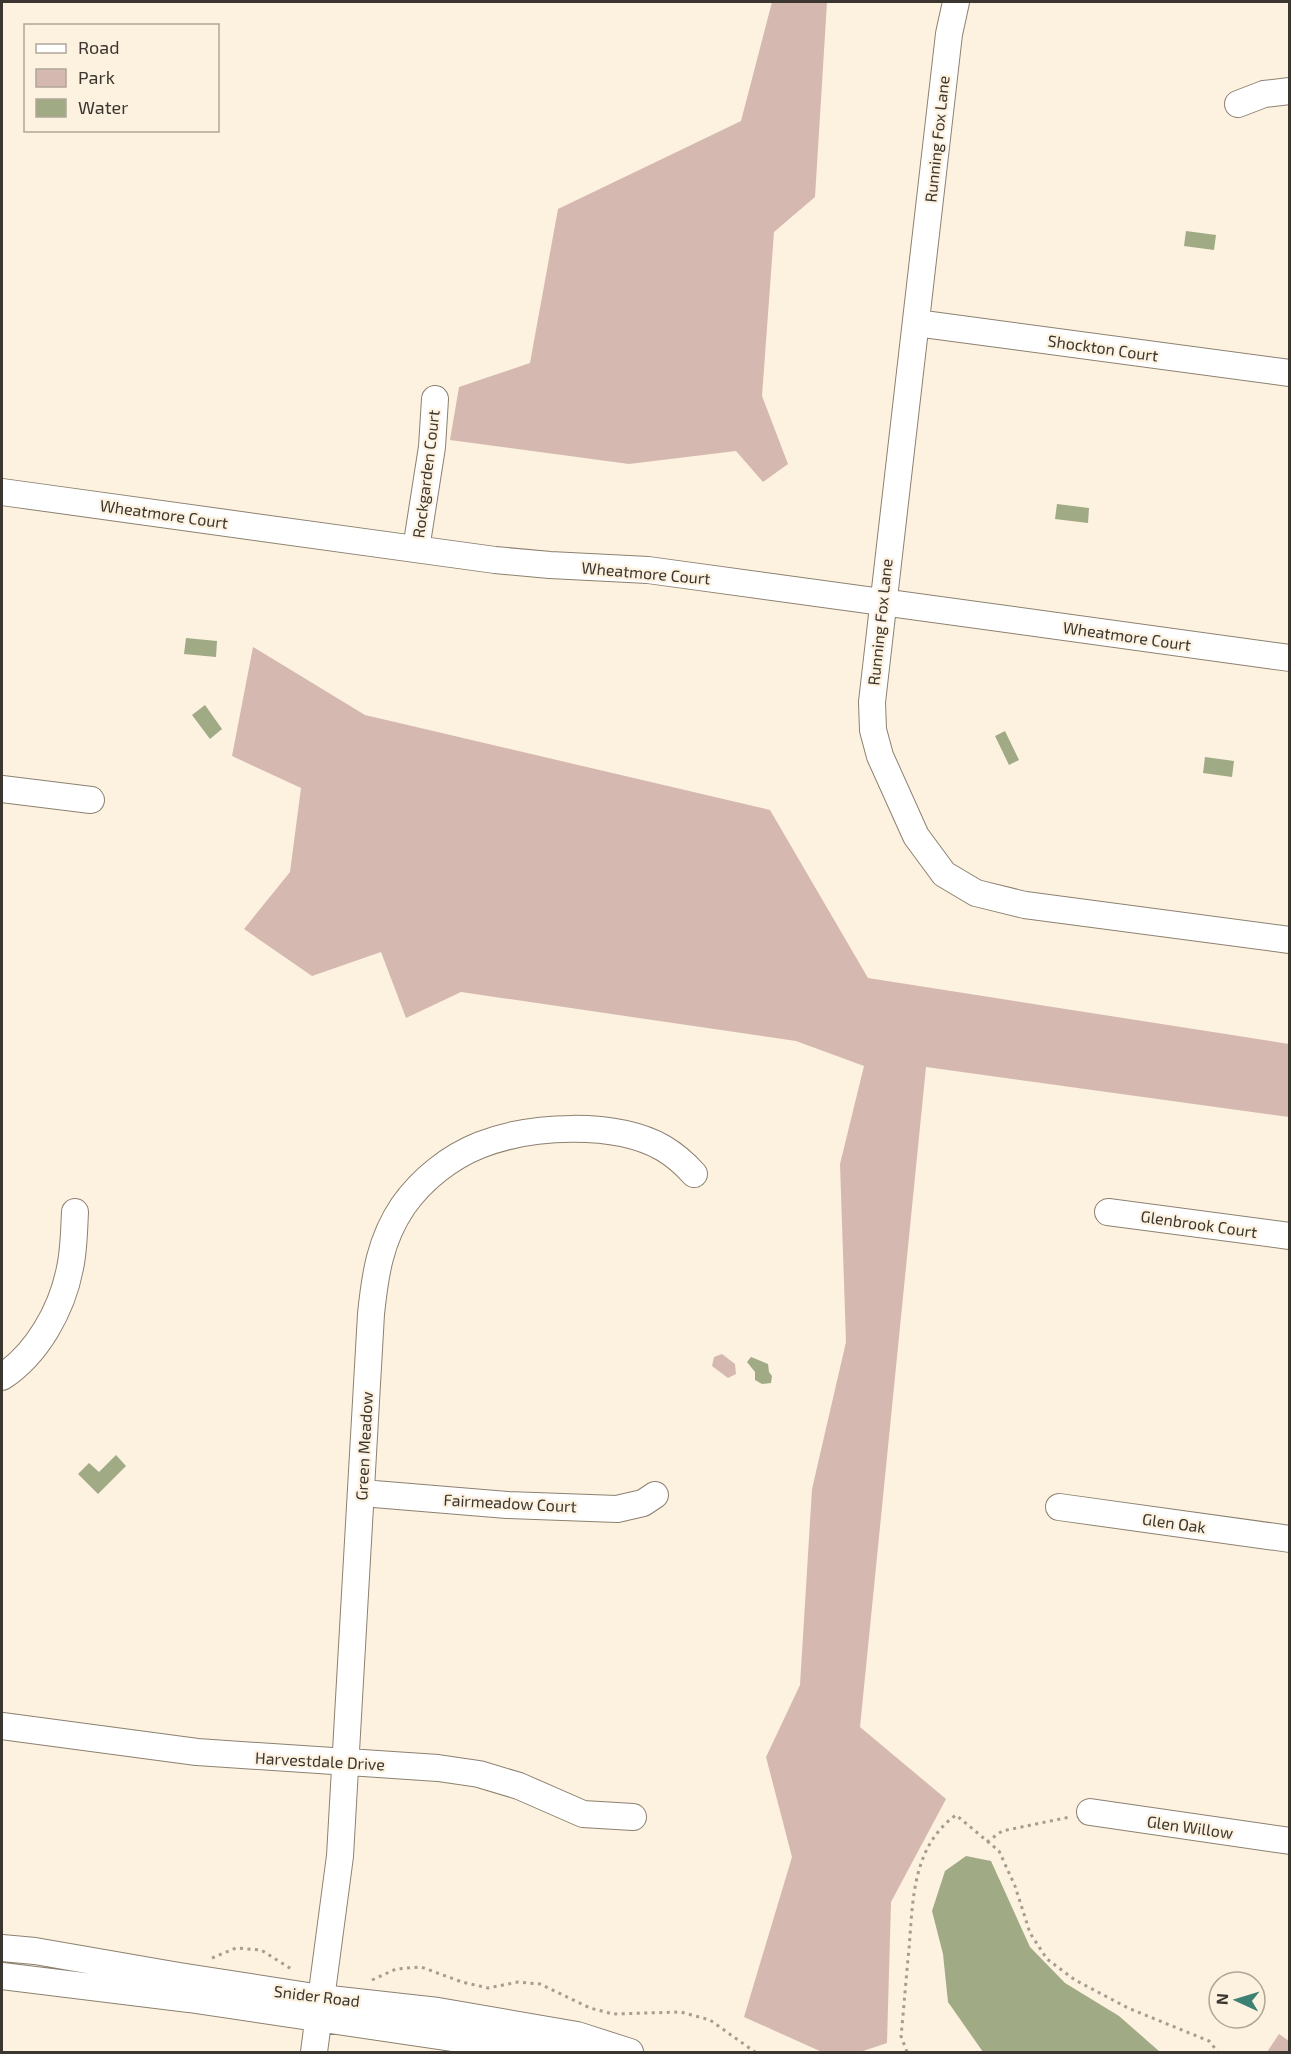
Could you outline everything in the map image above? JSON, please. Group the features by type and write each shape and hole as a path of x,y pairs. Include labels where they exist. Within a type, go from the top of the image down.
{"street":[{"name":"Running Fox Lane","path":"956,2 949,34 882,602 872,702 873,729 880,756 916,836 944,874 976,893 1025,905 1290,940"},
{"path":"1238,104 1264,94 1290,91"},
{"name":"Shockton Court","path":"916,323 1290,373"},
{"name":"Rockgarden Court","path":"416,549 432,447 435,399"},
{"name":"Wheatmore Court","path":"2,492 550,566 648,570 1290,658"},
{"path":"2,789 91,801"},
{"name":"Green Meadow","path":"314,2052 340,1856 371,1314 375,1272 389,1231 403,1207 421,1184 443,1166 480,1145 507,1136 549,1130 592,1130 634,1136 661,1147 694,1174"},
{"path":"2,1377 27,1355 44,1333 63,1295 70,1268 75,1212"},
{"name":"Glenbrook Court","path":"1108,1212 1290,1236"},
{"name":"Fairmeadow Court","path":"362,1493 507,1505 617,1509 643,1503 655,1496"},
{"name":"Glen Oak","path":"1059,1508 1290,1539"},
{"name":"Harvestdale Drive","path":"2,1726 197,1752 438,1768 479,1774 519,1786 583,1814 633,1817"},
{"name":"Glen Willow","path":"1090,1812 1290,1841"},
{"name":"Snider Road","path":"2,1948 179,1977 452,2038 588,2052"},
{"name":"Snider Road","path":"2,1976 189,1999 320,2008 438,2011 577,2035 630,2052"}],"path":[{"path":"987,1842 1002,1831 1090,1812"},
{"path":"907,2052 901,2036 913,1889 927,1849 943,1825 956,1815 999,1851 1015,1886 1030,1933 1047,1959 1075,1980 1128,2008 1209,2041 1218,2052"},
{"path":"362,1982 396,1970 421,1967 462,1983 488,1988 518,1982 540,1984 590,2008 613,2014 681,2012 710,2020 755,2052"}],"green space":[{"path":"772,2 827,2 815,197 774,232 762,396 788,464 763,482 736,451 629,464 450,440 459,387 530,363 558,209 741,121"},
{"path":"253,647 365,715 770,810 868,978 1289,1044 1289,1117 926,1067 860,1727 946,1799 891,1902 887,2043 860,2052 822,2052 744,2017 792,1857 766,1757 800,1685 812,1489 846,1342 840,1164 864,1066 796,1041 461,992 406,1018 381,952 312,976 244,929 290,872 301,788 232,756"},
{"path":"722,1354 735,1364 736,1374 728,1378 712,1366 714,1357"},
{"path":"1279,2034 1289,2041 1289,2052 1267,2052"}],"water":[{"path":"1186,231 1216,235 1214,250 1184,246"},
{"path":"1057,504 1089,508 1088,523 1055,519"},
{"path":"186,638 217,641 216,657 184,654"},
{"path":"205,705 222,729 210,739 192,715"},
{"path":"1005,731 1019,760 1009,765 995,736"},
{"path":"1205,757 1234,761 1232,777 1203,773"},
{"path":"751,1357 768,1364 772,1376 771,1383 762,1384 755,1380 755,1372 747,1362"},
{"path":"116,1455 126,1466 98,1494 78,1474 89,1463 99,1472"},
{"path":"966,1856 991,1861 1030,1947 1065,1983 1119,2016 1160,2052 983,2052 948,2002 943,1954 932,1911 945,1871"}]}
